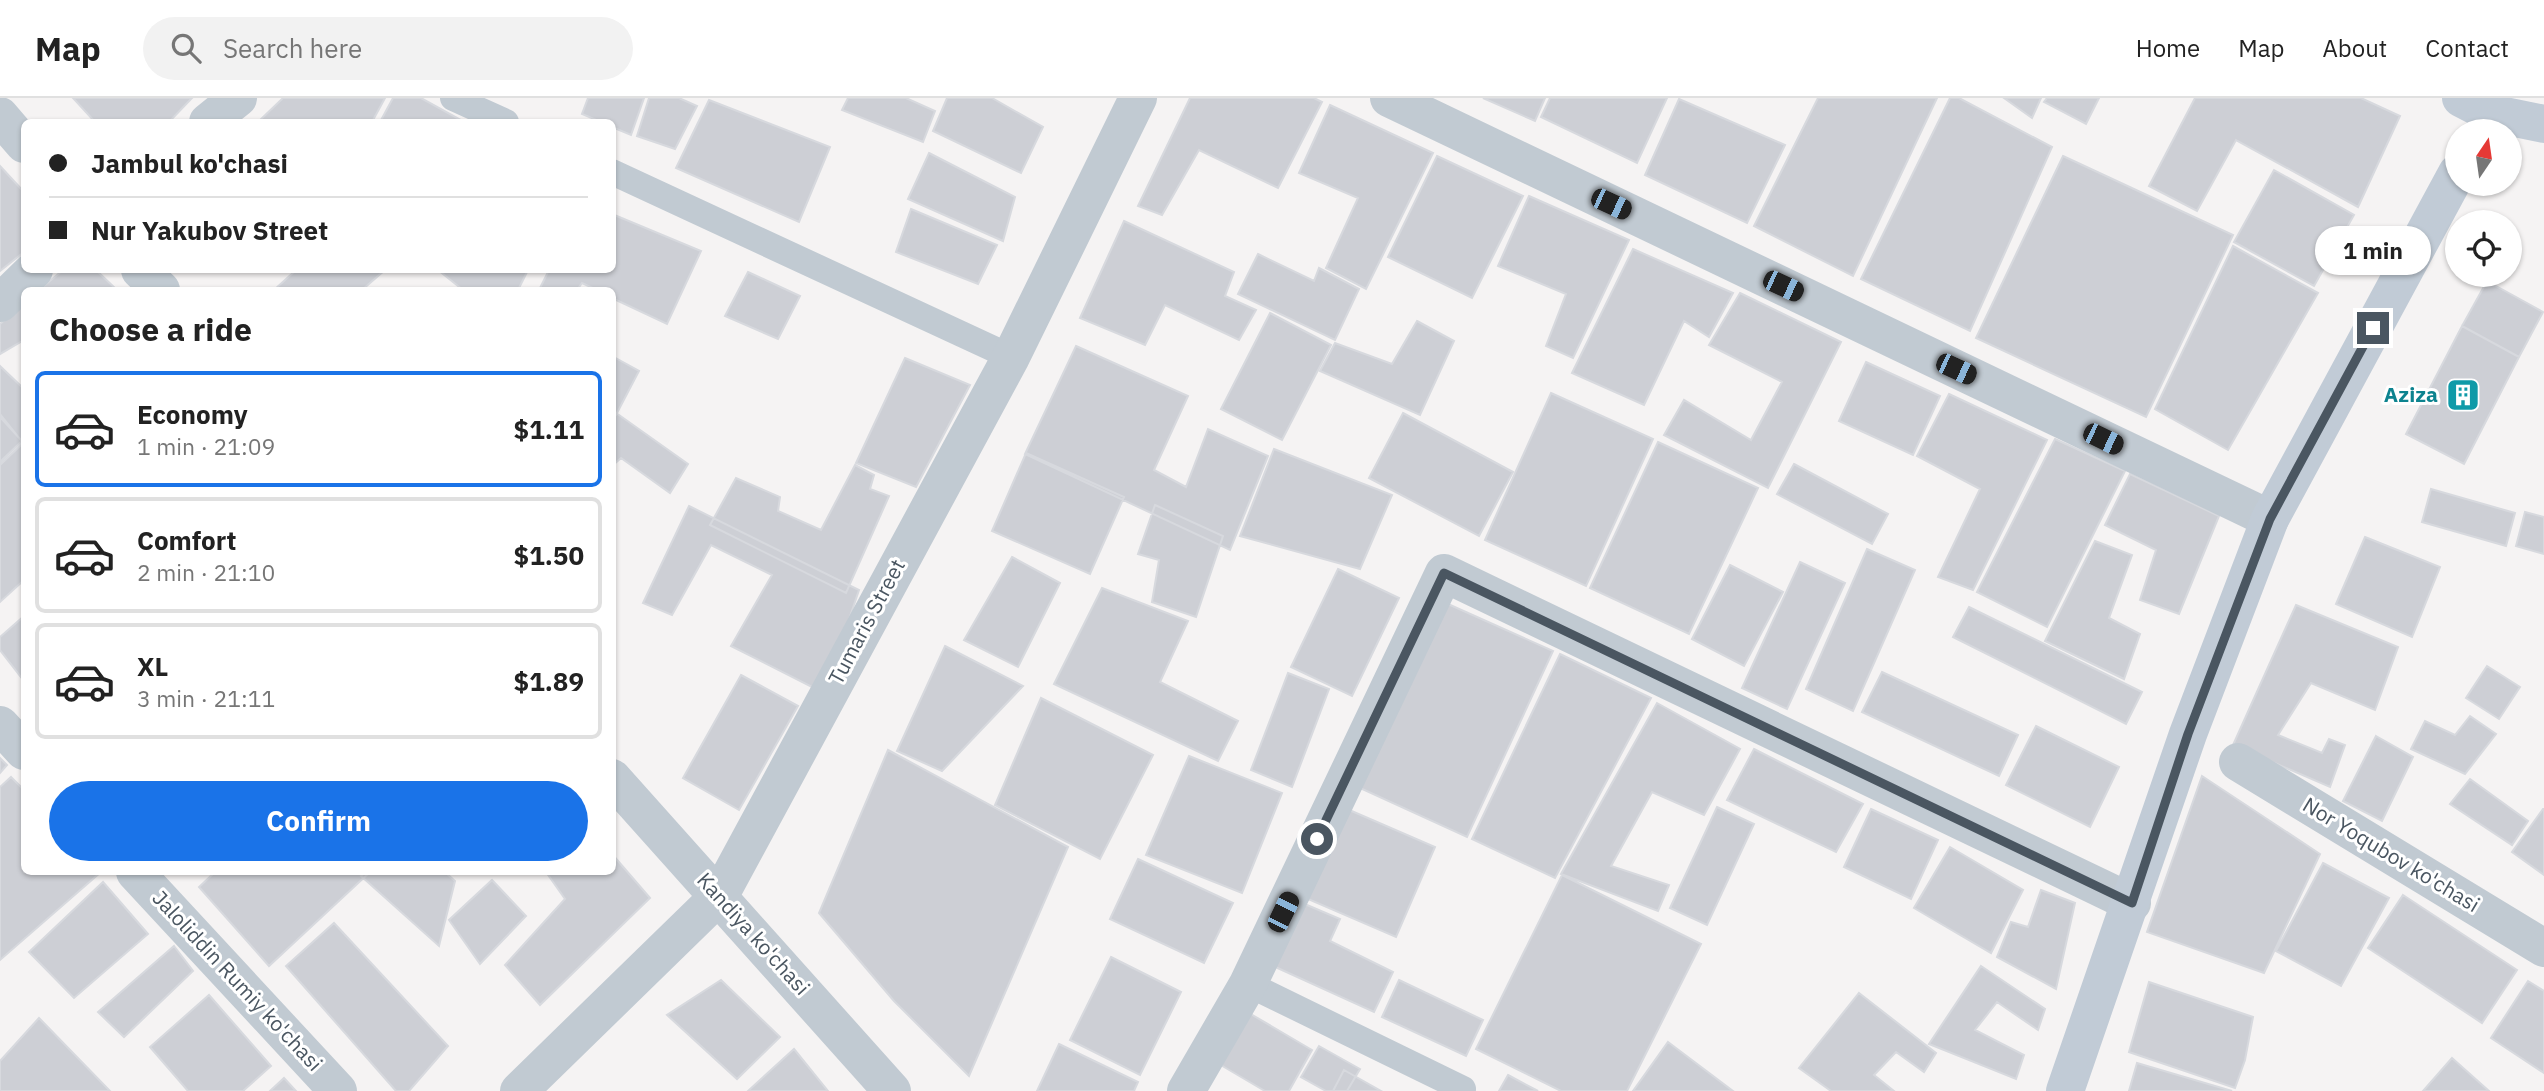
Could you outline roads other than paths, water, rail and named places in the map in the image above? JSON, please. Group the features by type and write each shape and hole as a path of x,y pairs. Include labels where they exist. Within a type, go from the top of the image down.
{"street":[{"path":"212,119 238,98"},
{"name":"Tumaris Street","path":"519,1091 720,895 1011,357 1138,98"},
{"path":"1388,98 2270,519"},
{"path":"2482,110 2544,124"},
{"path":"0,116 21,140"},
{"path":"2065,1091 2132,903 2188,734 2270,519 2445,195"},
{"path":"0,303 31,273"},
{"path":"143,273 158,287"},
{"path":"1186,1091 1248,984 1444,573 2132,903"},
{"path":"0,725 21,748"},
{"name":"Nor Yoqubov ko'chasi","path":"2238,762 2544,948"},
{"name":"Kandiya ko'chasi","path":"616,782 720,895 892,1091"},
{"name":"Jaloliddin Rumiy ko'chasi","path":"138,875 338,1091"}],"lane":[{"path":"453,98 499,119"},
{"path":"616,174 1011,357"},
{"path":"1248,984 1463,1089"}],"place":[{"name":"Aziza","path":"2463,395"}]}
